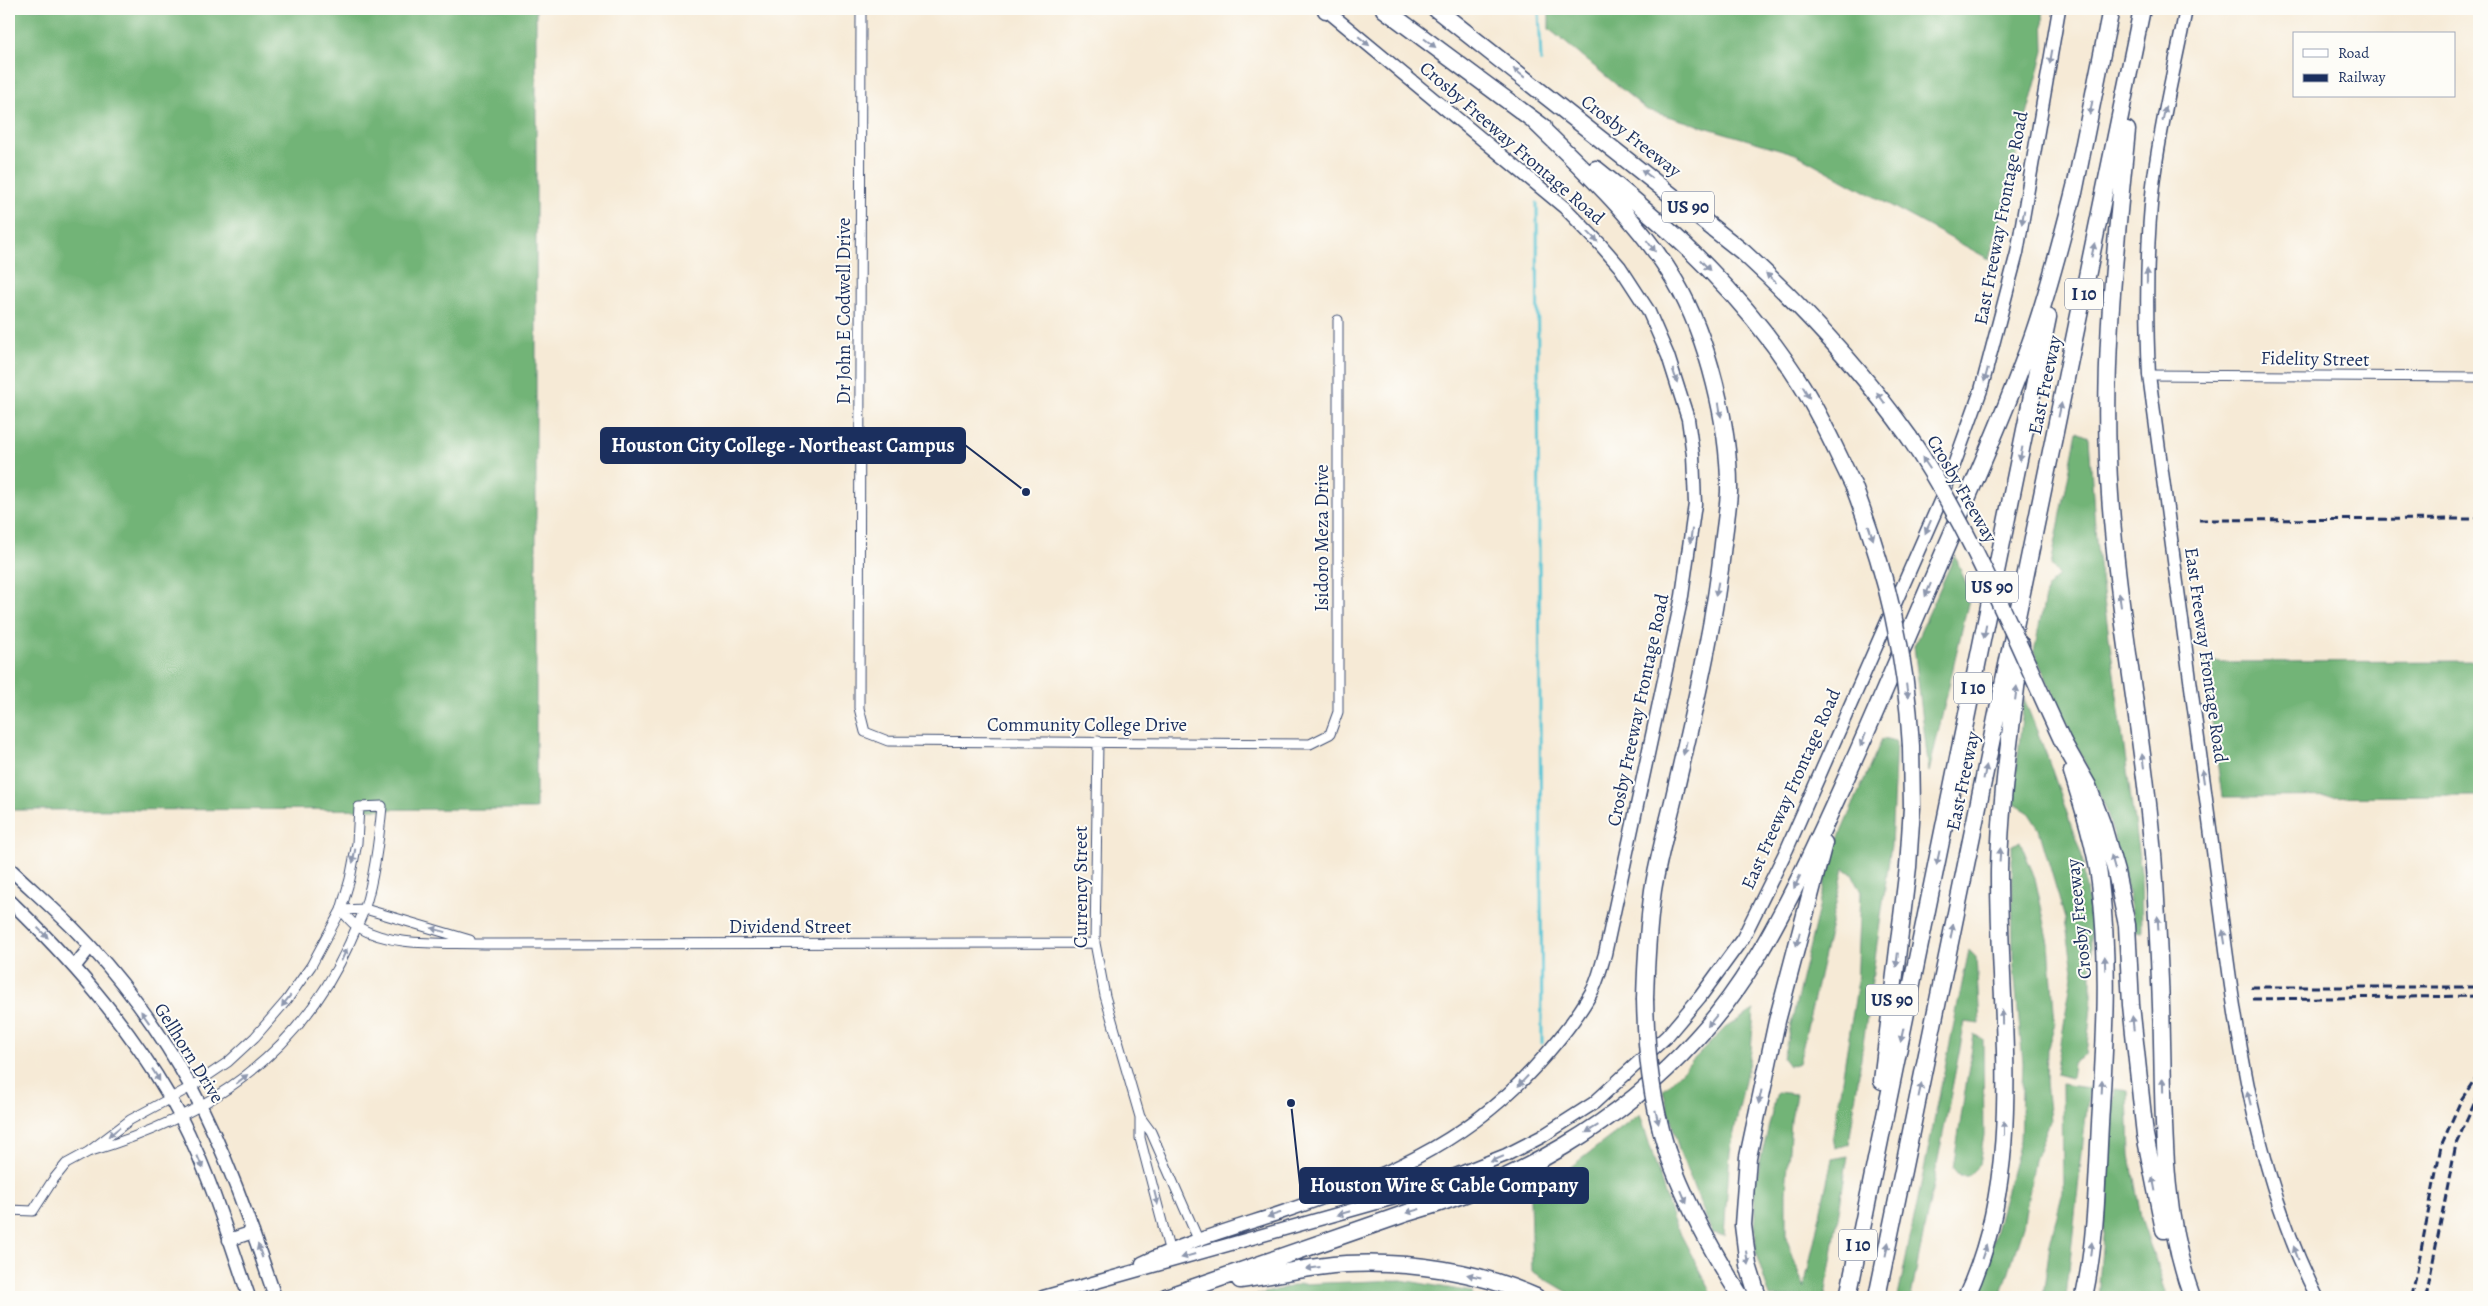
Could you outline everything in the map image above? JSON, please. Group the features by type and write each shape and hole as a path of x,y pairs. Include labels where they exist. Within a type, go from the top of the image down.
{"highway":[{"name":"US 90","path":"1384,9 1534,121 1676,235 1734,297 1802,385 1854,487 1884,576 1900,640 1908,691 1911,746 1912,808 1908,866 1869,1192"},
{"name":"Crosby Freeway","path":"1436,9 1677,198 1750,258 1789,294 1852,362 1909,437 1937,479 1978,556 2083,788 2099,880 2104,926 2106,991 2104,1064 2094,1225 2084,1297"},
{"name":"East Freeway","path":"1848,1297 2111,9"},
{"name":"East Freeway","path":"1877,1297 2142,9"},
{"path":"2135,46 2106,362 2107,438 2115,556 2151,822 2160,970 2166,1166 2176,1243 2191,1297"},
{"path":"1534,121 1602,187 1640,230 1676,283 1708,360 1719,405 1727,456 1728,492 1719,582 1697,698 1653,888 1644,999 1648,1069 1658,1123 1667,1151 1690,1210 1718,1261 1741,1297"},
{"path":"1166,1297 1407,1213 1447,1202 1536,1162 1599,1125 1668,1070 1732,997 1764,946 1841,791 1980,468 2023,360 2055,265 2076,184"},
{"path":"1966,1297 1990,1233 2004,1150 1999,925 2001,832 2033,543"},
{"path":"2083,788 2103,826 2116,872 2127,925 2131,1005 2150,1168 2171,1253 2191,1297"},
{"path":"1758,1297 1748,1265 1742,1225 1748,1157 1776,1021 1841,791"},
{"path":"1198,1287 1293,1270 1345,1264 1404,1264 1476,1276 1536,1297"}],"main road":[{"name":"Crosby Freeway Frontage Road","path":"1110,1278 1169,1250 1279,1213 1378,1176 1433,1151 1474,1123 1514,1090 1556,1045 1592,992 1604,954 1682,596 1695,504 1694,455 1688,419 1680,391 1668,356 1648,310 1620,268 1565,208 1326,9"},
{"name":"East Freeway Frontage Road","path":"1110,1278 1405,1195 1482,1166 1541,1137 1594,1103 1640,1062 1678,1023 1743,938 1787,850 1944,490 1982,390 2017,253 2059,9"},
{"name":"East Freeway Frontage Road","path":"2186,9 2160,133 2153,184 2148,239 2146,314 2150,375 2220,910 2245,1081 2277,1198 2302,1268 2316,1297"},
{"name":"Gellhorn Drive","path":"9,868 73,928 128,992 191,1087 238,1189 275,1297"},
{"path":"9,900 75,966 117,1018 170,1097 199,1159 249,1297"},
{"path":"75,966 90,947"},
{"path":"229,1240 253,1232"},
{"path":"1043,1297 1110,1278"}],"street":[{"name":"Dr John E Codwell Drive","path":"861,9 859,708 865,732"},
{"name":"Isidoro Meza Drive","path":"1310,744 1330,734 1338,712 1338,320"},
{"name":"Fidelity Street","path":"2150,375 2479,377"},
{"name":"Community College Drive","path":"865,732 888,741 1310,744"},
{"name":"Currency Street","path":"1098,741 1095,944 1105,996 1140,1117 1140,1138 1169,1250"},
{"path":"9,1210 33,1211 52,1180 66,1164 88,1152 130,1120 191,1087 228,1062 244,1048 287,1000 311,966 341,910 350,879 357,843 358,807 382,806 379,839 365,909 326,988 299,1026 272,1055 236,1084 180,1117 133,1139 88,1152"},
{"name":"Dividend Street","path":"341,910 365,909 485,944"},
{"name":"Dividend Street","path":"341,910 357,926 390,938 415,942 485,944 1095,944"},
{"name":"Currency Street","path":"1140,1117 1151,1132 1198,1239"},
{"path":"1151,1179 1169,1174"}],"green space":[{"path":"9,9 536,9 536,809 9,810 9,499 15,484"},
{"path":"1549,9 2043,9 2044,51 1989,259 1796,154 1647,110 1549,29"},
{"path":"2077,432 2089,437 2096,541 2141,873 2142,932 2135,931 2126,882 2106,809 2034,652 2047,587 2059,576 2051,565"},
{"path":"1955,555 1970,595 1929,772 1914,646"},
{"path":"2479,661 2479,796 2222,797 2204,662"},
{"path":"2024,699 2047,756 2082,856 2091,929 2091,1007 2086,1055 2073,1063 2071,1078 2056,1074 2073,969 2065,919 2039,829 2028,812 2013,803"},
{"path":"1882,739 1896,742 1891,845 1849,1144 1835,1148 1833,1136 1857,987 1861,892 1852,874 1844,868 1799,1063 1789,1066 1783,1058 1832,853"},
{"path":"2020,841 2035,878 2049,943 2055,1024 2047,1049 2046,1082 2050,1121 2035,1160 2023,1226 2001,1297 1973,1297 1985,1272 2020,1141 2023,1063 2013,958 2012,846"},
{"path":"1969,950 1976,957 1980,1024 1965,1022 1911,1297 1898,1297"},
{"path":"1754,1010 1751,1051 1730,1152 1724,1235 1712,1233 1679,1150 1663,1090 1725,1028"},
{"path":"1974,1034 1983,1040 1984,1135 1979,1165 1968,1176 1959,1176 1953,1169"},
{"path":"2062,1084 2089,1088 2066,1297 2043,1297 2050,1244 2063,1191"},
{"path":"2115,1088 2128,1090 2130,1155 2141,1218 2168,1297 2098,1297"},
{"path":"1777,1092 1796,1094 1791,1120 1786,1192 1786,1237 1804,1288 1832,1159 1848,1156 1825,1297 1770,1297 1756,1254 1754,1187"},
{"path":"1640,1114 1673,1220 1714,1297 1576,1297 1532,1271 1530,1198"},
{"path":"1401,1280 1472,1292 1472,1297 1250,1297 1300,1284"}],"waterway":[{"path":"1539,9 1541,61"},
{"path":"1537,203 1542,1043"}],"railway":[{"path":"2199,520 2479,519"},
{"path":"2251,987 2479,987"},
{"path":"2253,999 2479,996"},
{"path":"2412,1297 2441,1146 2461,1100 2479,1073"},
{"path":"2426,1297 2456,1144 2479,1093"}],"place":[{"name":"Houston City College - Northeast Campus","path":"1026,492"},
{"name":"Houston Wire & Cable Company","path":"1291,1103"}]}
